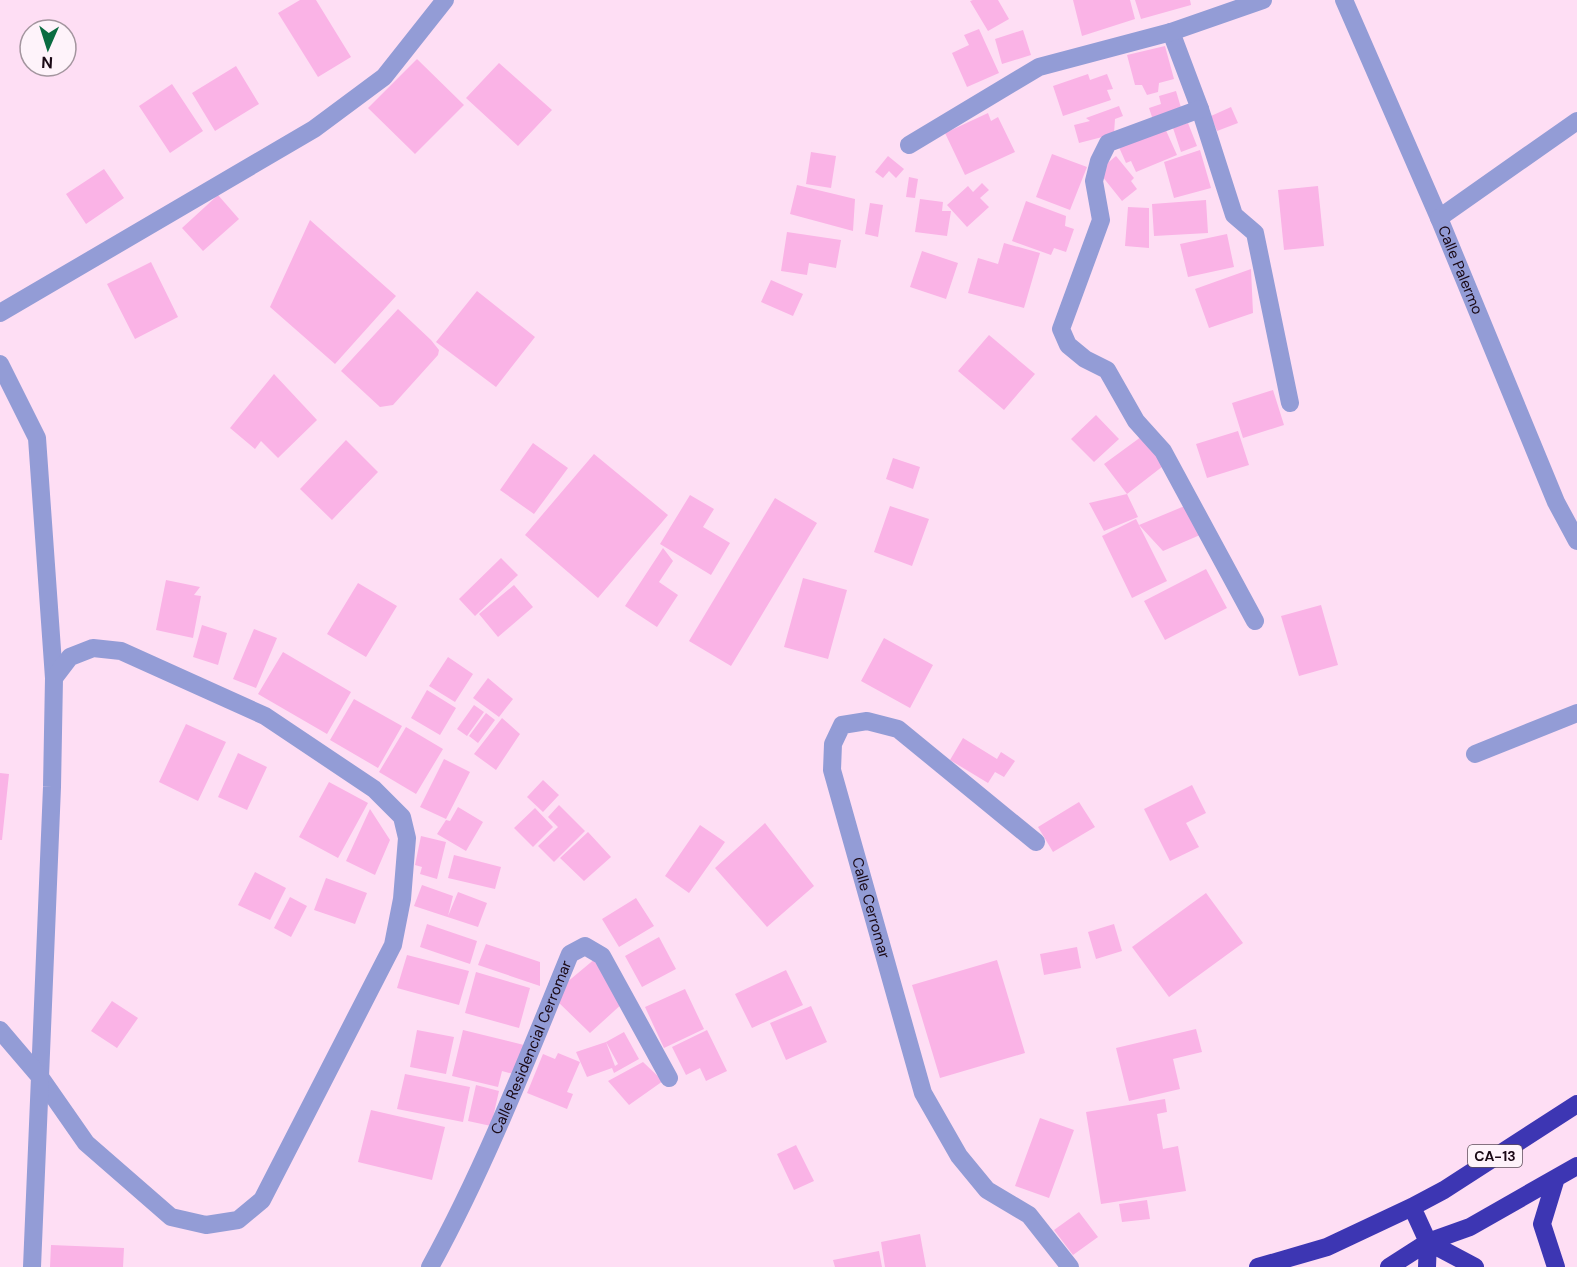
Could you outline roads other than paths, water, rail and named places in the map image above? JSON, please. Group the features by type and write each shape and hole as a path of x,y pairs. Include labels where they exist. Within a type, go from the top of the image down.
{"highway":[{"name":"CA-13","path":"1258,1267 1327,1247 1412,1207 1444,1190 1577,1104"},
{"path":"1389,1267 1428,1242 1470,1227 1577,1166"},
{"path":"1556,1178 1542,1224 1556,1267"},
{"path":"1412,1207 1428,1242 1426,1267"},
{"path":"1428,1242 1475,1267"}],"street":[{"path":"0,313 314,129 384,77 445,0"},
{"path":"909,145 1038,67 1171,32 1263,0"},
{"name":"Calle Palermo","path":"1344,0 1439,218 1556,502 1577,541"},
{"path":"1171,32 1200,109 1234,215 1255,233 1290,403"},
{"path":"1200,109 1108,143 1099,161 1094,181 1101,220 1061,329 1068,345 1085,359 1107,370 1136,421 1163,451 1255,621"},
{"path":"1439,218 1577,121"},
{"path":"0,364 37,438 54,678 32,1267"},
{"path":"0,1030 40,1077 86,1143 171,1217 206,1226 238,1220 262,1200 393,945 402,899 406,838 402,817 374,789 265,716 122,651 93,648 70,657 54,678"},
{"path":"1475,754 1577,713"},
{"name":"Calle Cerromar","path":"1036,842 898,729 867,722 842,725 833,744 832,770 923,1094 959,1156 987,1190 1029,1215 1070,1267"},
{"name":"Calle Residencial Cerromar","path":"430,1267 454,1224 493,1140 570,954 585,946 602,956 669,1078"}]}
